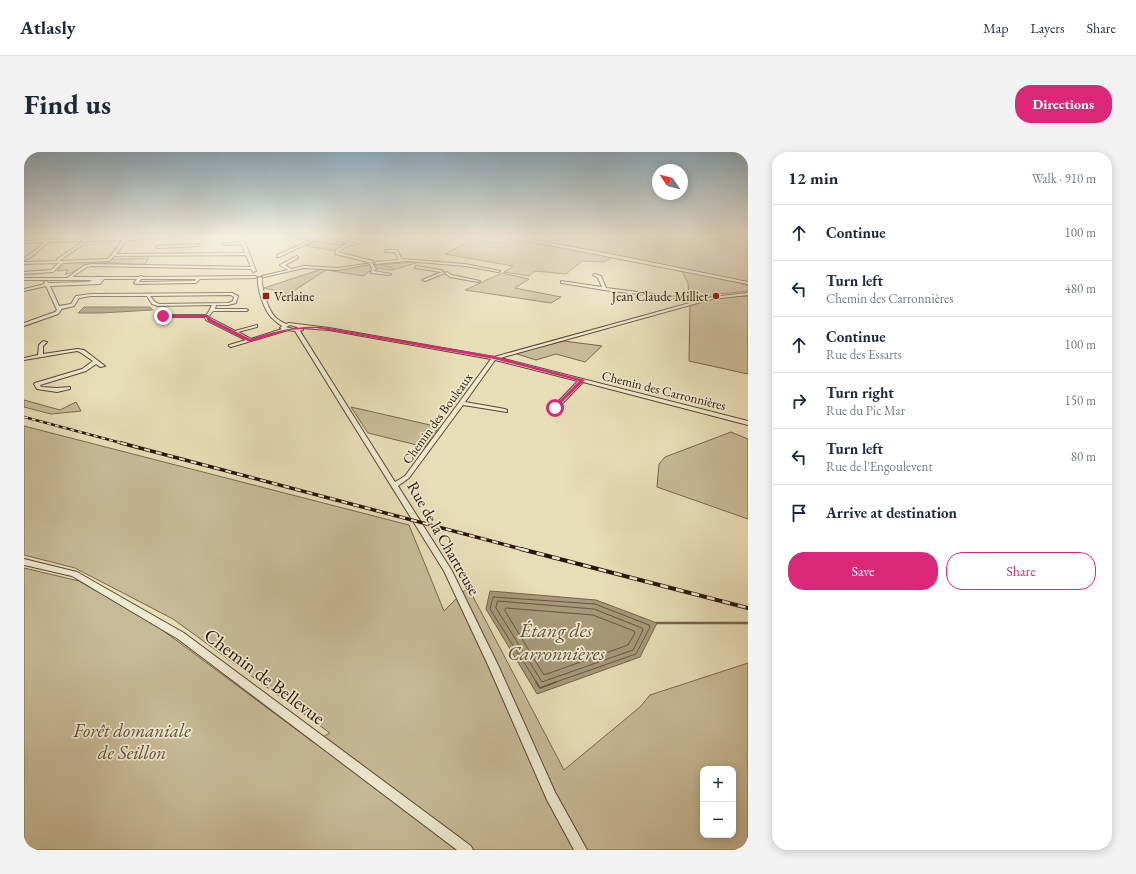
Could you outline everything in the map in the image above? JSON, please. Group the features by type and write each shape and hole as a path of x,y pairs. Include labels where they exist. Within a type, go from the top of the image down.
{"street":[{"path":"24,273 52,272 54,270"},
{"path":"68,278 82,270"},
{"path":"253,270 259,276"},
{"path":"24,279 259,276 291,270"},
{"path":"374,270 372,272 389,274"},
{"path":"431,270 445,272 451,276 478,281"},
{"path":"490,270 498,271"},
{"path":"683,270 748,283"},
{"path":"424,280 429,277 435,278 445,272"},
{"name":"Rue de la Chartreuse","path":"259,276 260,289 273,317 292,328 303,338 448,571 493,665 551,796 581,850"},
{"path":"595,276 600,276 604,289"},
{"path":"141,277 136,283 195,283 199,277"},
{"path":"24,325 57,313 58,308 45,278"},
{"path":"454,283 460,278"},
{"path":"562,282 604,289 701,301"},
{"path":"24,290 34,286 47,284 90,284"},
{"path":"58,308 75,305 77,297 74,292"},
{"path":"494,358 701,301 718,297 748,294"},
{"path":"77,297 91,295 148,295 236,296 234,303 158,305 153,303 148,295"},
{"path":"207,316 215,304"},
{"path":"212,310 246,310"},
{"path":"159,316 207,316 210,320 250,340"},
{"path":"235,332 256,326"},
{"name":"Chemin des Carronnières","path":"231,346 292,328 316,327 494,358 748,423"},
{"path":"40,356 41,345 45,342"},
{"path":"24,359 77,350 82,351 102,366"},
{"name":"Chemin des Bouleaux","path":"395,485 407,477 494,358"},
{"path":"68,388 57,390 39,388 37,384 84,370 96,362"},
{"path":"555,408 582,380"},
{"path":"461,403 505,411"},
{"name":"Chemin de Bellevue","path":"24,562 74,574 181,636 467,850"},
{"path":"569,829 576,850"}],"green space":[{"path":"58,270 78,270 68,274 65,274 68,270 57,271"},
{"path":"320,270 372,270 363,276 326,270 289,294 264,288"},
{"path":"508,270 571,270 566,274 535,271 529,276 504,272"},
{"path":"681,270 748,270 748,282 733,281 748,286 748,291 719,294 699,300 689,298 688,283"},
{"path":"502,273 529,279 515,288 561,297 551,303 465,290"},
{"path":"748,296 748,374 689,361 690,305 722,297"},
{"path":"564,341 602,346 585,362 556,354 536,360 514,353"},
{"path":"24,400 60,410 76,402 81,411 51,414 24,407"},
{"path":"351,407 439,427 425,447 368,433"},
{"name":"Forêt domaniale de Seillon","path":"24,426 409,525 444,611 468,587 564,770 640,707 650,695 748,663 748,850 24,850 24,568 79,581 153,623 313,742 330,733 173,619 75,568 24,555"},
{"path":"731,432 748,439 748,519 657,487 659,464 665,457"}],"water":[{"path":"84,307 150,307 153,310 78,313"},
{"name":"Étang des Carronnières","path":"490,591 596,600 657,623 640,657 537,694 486,609"}],"waterway":[{"path":"657,623 748,623"}],"railway":[{"path":"24,417 125,444"},
{"path":"121,443 525,550"},
{"path":"521,549 748,608"}],"place":[{"name":"Verlaine","path":"266,296"},
{"name":"Jean Claude Milliet","path":"716,296"}],"route":[{"path":"163,316 208,316 210,320 250,340 288,329 299,330 301,328 316,327 494,358 582,380 555,408"}]}
